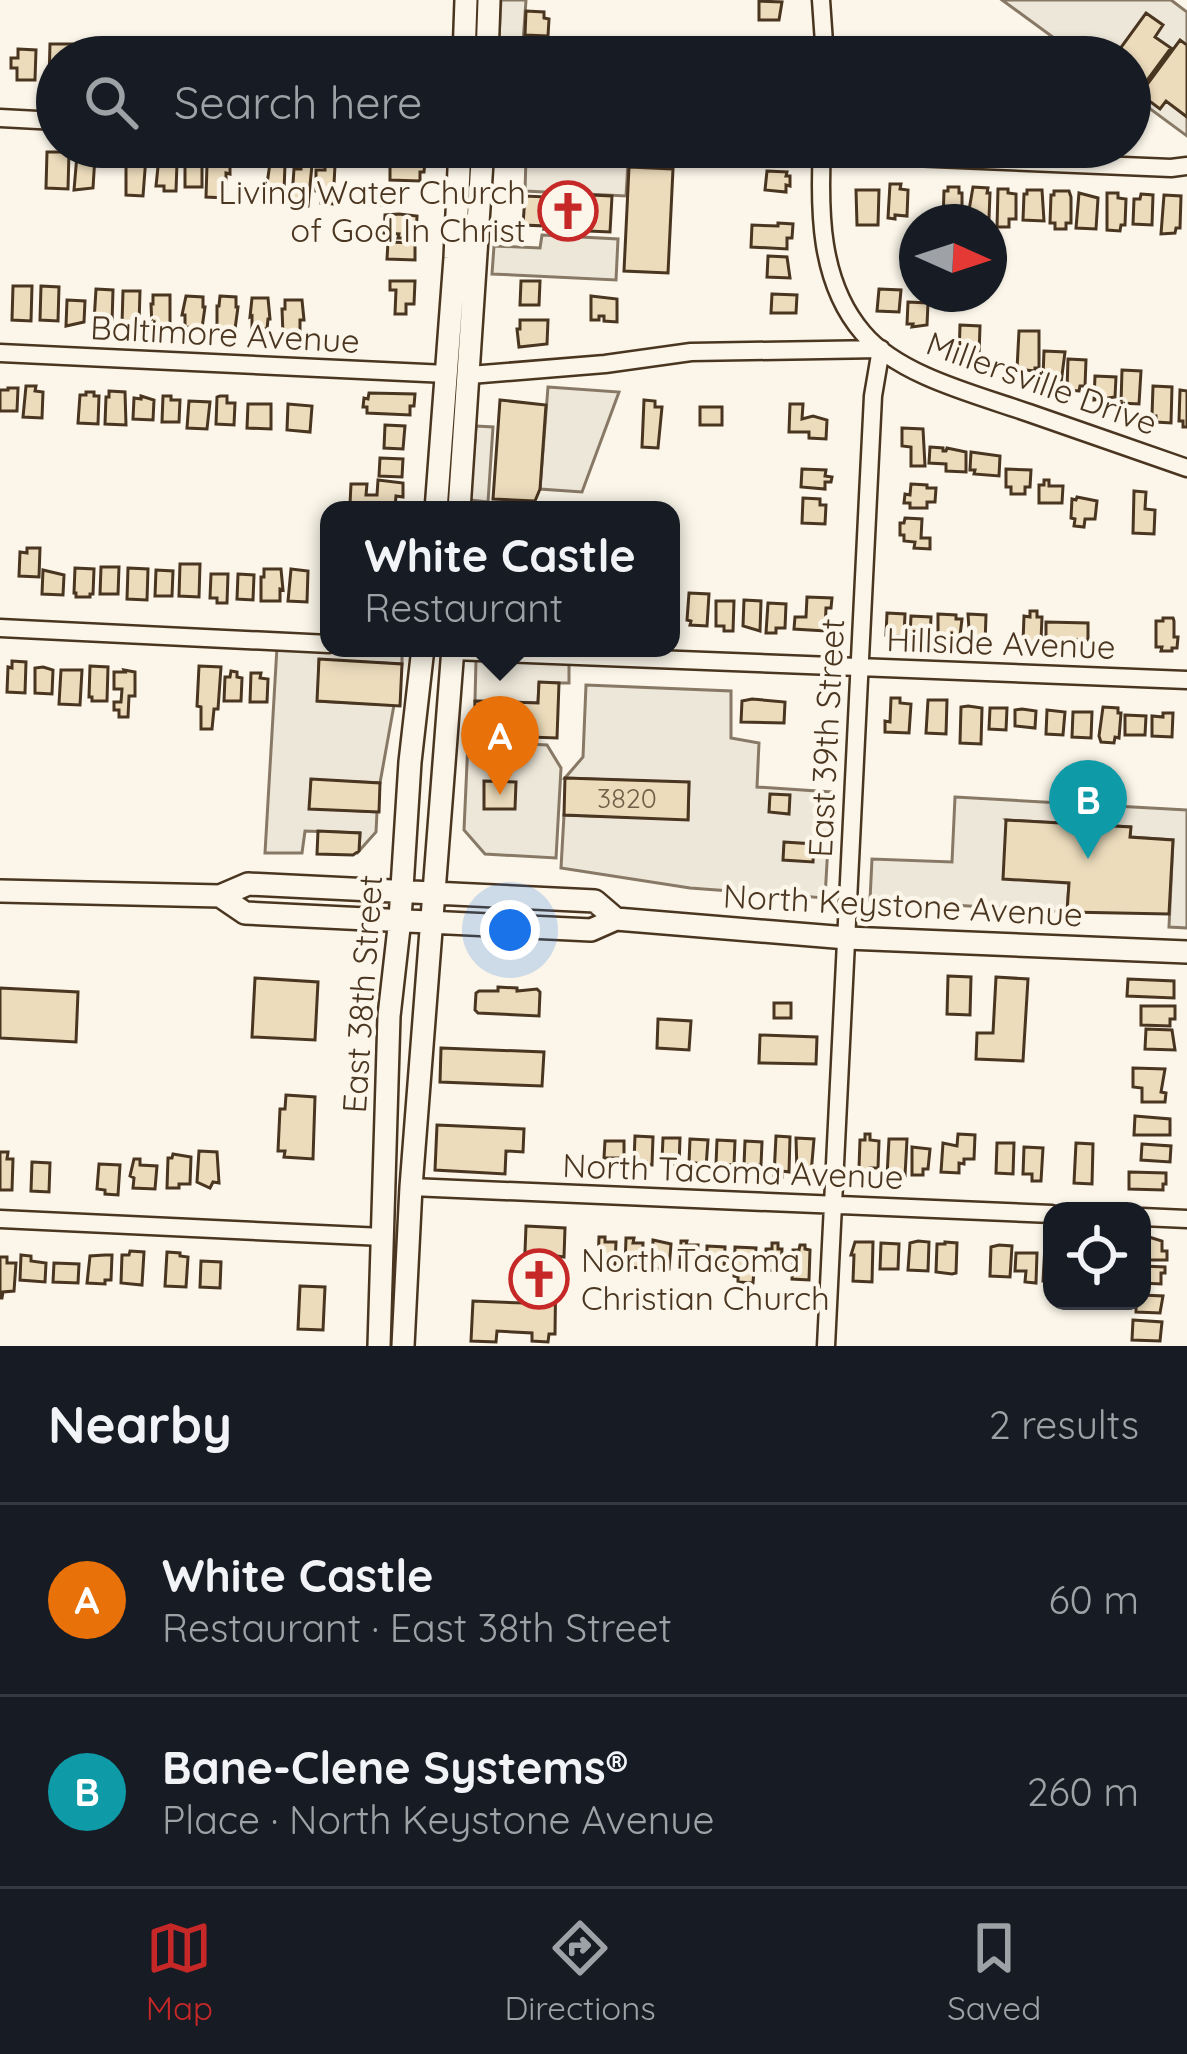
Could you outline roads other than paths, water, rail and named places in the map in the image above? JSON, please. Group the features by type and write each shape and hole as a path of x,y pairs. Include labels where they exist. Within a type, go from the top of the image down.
{"main road":[{"path":"465,36 466,0"},
{"path":"488,36 489,0"},
{"path":"459,501 460,168"},
{"path":"437,501 458,375 481,168"},
{"name":"East 38th Street","path":"379,1346 389,1016 422,657"},
{"name":"East 38th Street","path":"403,1346 452,657"},
{"name":"North Keystone Avenue","path":"0,891 220,896 248,884 435,892 596,901 616,919"},
{"name":"North Keystone Avenue","path":"220,896 244,913 592,930 616,919 847,938 1187,952"}],"street":[{"path":"821,0 824,36"},
{"path":"0,118 36,120"},
{"path":"1151,167 1187,166"},
{"name":"Millersville Drive","path":"822,168 821,224 830,267 862,334 880,349 953,387 1187,468"},
{"name":"Baltimore Avenue","path":"0,353 458,375 692,352 880,349"},
{"name":"East 39th Street","path":"826,1346 873,396 880,349"},
{"path":"0,628 320,644"},
{"name":"Hillside Avenue","path":"633,657 1187,680"},
{"name":"North Tacoma Avenue","path":"411,1187 1043,1214"},
{"path":"1151,1217 1187,1219"},
{"path":"0,1219 383,1237"}],"place":[{"name":"Living Water Church of God In Christ","path":"568,211"},
{"name":"White Castle","path":"500,795"},
{"name":"Bane-Clene Systems®","path":"1088,859"},
{"name":"North Tacoma Christian Church","path":"539,1279"}]}
